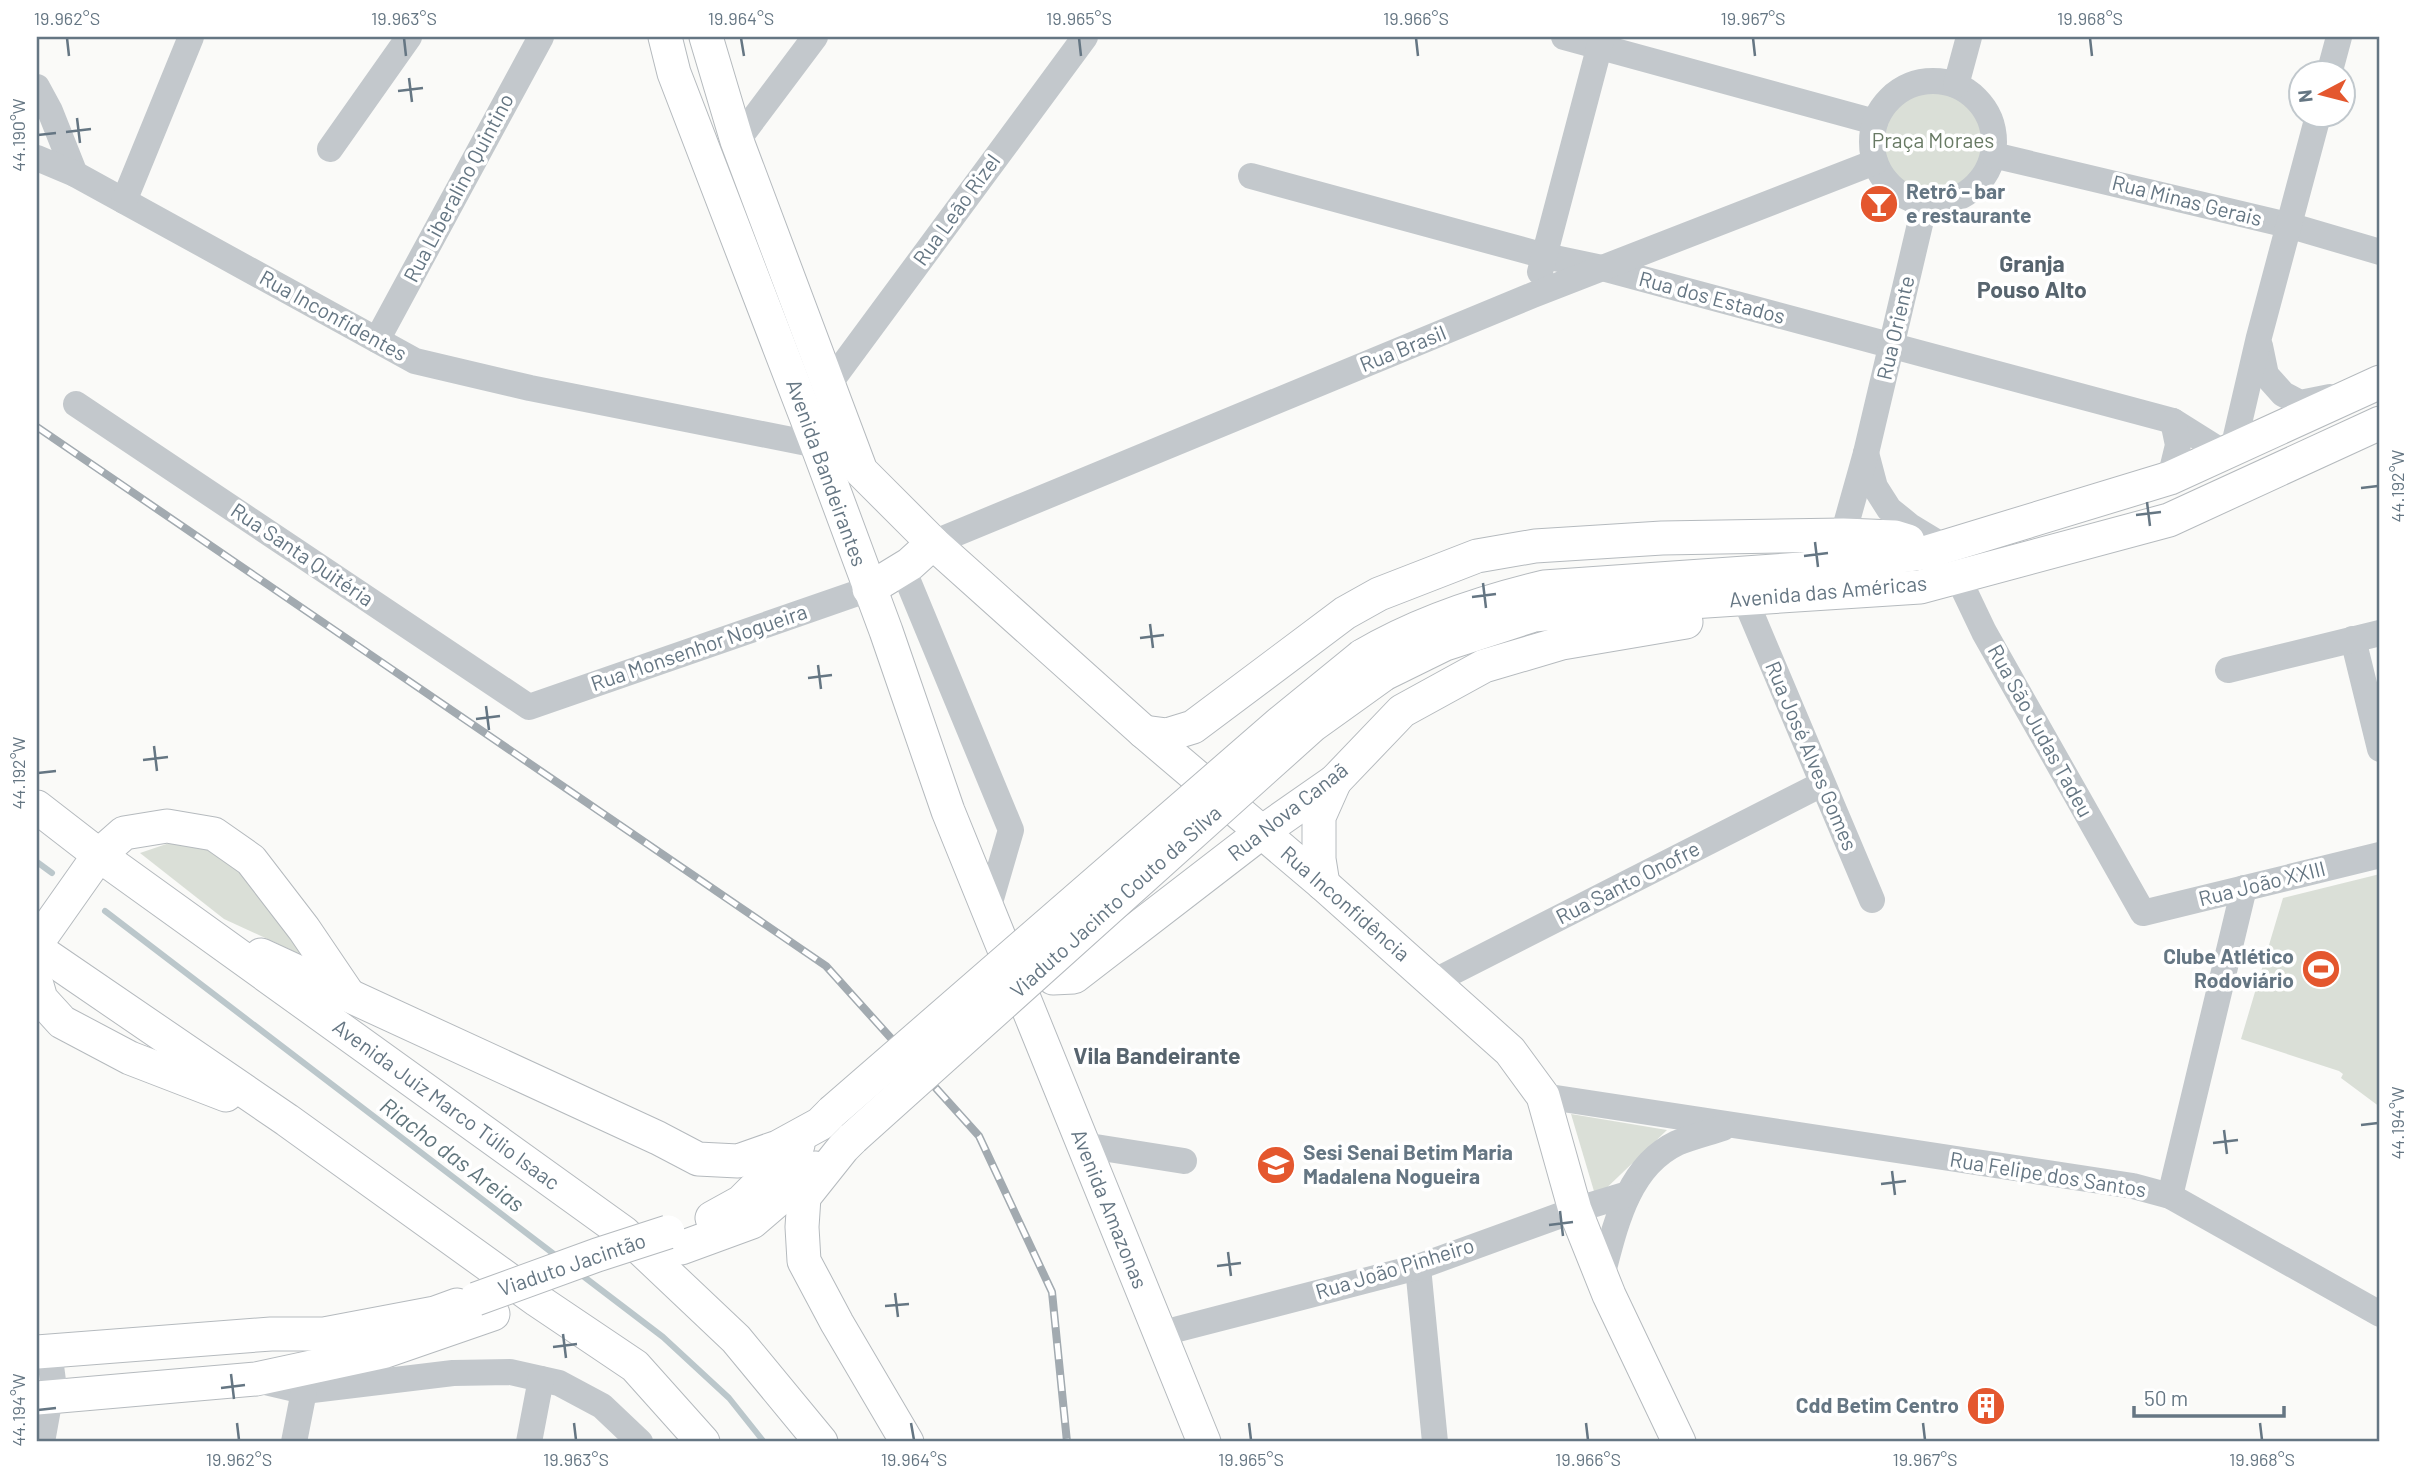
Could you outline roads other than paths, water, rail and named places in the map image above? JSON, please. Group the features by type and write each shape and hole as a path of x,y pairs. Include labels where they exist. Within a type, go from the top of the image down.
{"main road":[{"name":"Avenida Bandeirantes","path":"665,37 674,73 817,445 886,631 948,811 1014,975"},
{"name":"Avenida Bandeirantes","path":"706,37 737,141 861,471"},
{"name":"Avenida das Américas","path":"1373,665 1391,639 1509,596 1545,587 1801,569 1934,549 2169,478 2369,387"},
{"name":"Avenida das Américas","path":"1373,665 1534,615 1615,607 1920,587 2169,520 2380,423"},
{"name":"Rua Inconfidência","path":"861,471 933,542 1144,732 1323,884 1510,1051 1543,1096 1575,1210 1602,1276 1679,1442"},
{"path":"2116,494 2129,531"},
{"name":"Avenida das Américas","path":"1144,732 1167,735 1194,727 1356,607 1379,594 1477,556 1535,546 1662,538 1843,535 1895,537 1934,549"},
{"path":"869,589 903,569 933,542"},
{"name":"Rua Nova Canaã","path":"990,914 1026,956 1053,978 1074,977 1262,832 1335,781 1402,711 1484,666 1562,643 1859,592"},
{"name":"Viaduto Jacinto Couto da Silva","path":"675,1240 741,1202 826,1118 1281,722 1373,665"},
{"name":"Viaduto Jacinto Couto da Silva","path":"675,1240 752,1222 799,1180 848,1143 1313,725 1373,665"},
{"path":"1323,884 1319,859 1319,817 1335,781"},
{"name":"Avenida Juiz Marco Túlio Isaac","path":"37,807 93,864 198,926 624,1233 736,1339 821,1442"},
{"path":"348,994 304,929 251,860 214,834 167,826 124,833 93,864 41,940 537,1300 635,1366 702,1442"},
{"path":"198,926 658,1138 698,1159 738,1161 778,1147 826,1118"},
{"name":"Avenida Amazonas","path":"1014,975 1204,1442"},
{"path":"37,985 41,999 62,1022 130,1058 287,1119"},
{"path":"848,1143 804,1198 804,1261 837,1324 907,1442"},
{"name":"Viaduto Jacintão","path":"484,1307 675,1240"},
{"path":"43,1352 271,1334 324,1334 435,1313 484,1307"},
{"path":"44,1397 256,1379 386,1351 484,1307"}],"street":[{"path":"124,201 191,37"},
{"path":"330,149 409,37"},
{"name":"Rua Liberalino Quintino","path":"377,340 541,37"},
{"path":"737,141 815,37"},
{"name":"Rua Leão Rizel","path":"829,384 1085,37"},
{"path":"1564,37 1601,42 1875,122"},
{"path":"1956,85 1969,37"},
{"path":"2333,60 2339,37"},
{"path":"1533,295 1601,42"},
{"path":"1937,80 1956,85 1974,96 1987,113 1994,133 1993,155 1987,172 1976,186 1961,197 1944,203 1909,199 1894,190 1875,162 1872,135 1875,122 1884,104 1899,91 1917,83 1937,80"},
{"path":"37,87 50,111 75,174"},
{"path":"2228,451 2314,130"},
{"name":"Rua Minas Gerais","path":"1993,155 2288,225 2380,252"},
{"name":"Rua Inconfidentes","path":"37,158 75,174 415,361 530,388 817,445"},
{"name":"Rua Brasil","path":"933,542 1533,295 1875,162"},
{"name":"Rua dos Estados","path":"1251,176 2174,422 2228,451"},
{"name":"Rua Oriente","path":"1843,535 1867,453 1926,203"},
{"path":"2259,337 2266,375 2283,394 2300,403 2369,387"},
{"name":"Rua Santa Quitéria","path":"76,404 529,707"},
{"path":"2169,478 2178,446 2174,422"},
{"name":"Rua Oriente","path":"1867,453 1875,488 1889,509 1934,549"},
{"name":"Rua São Judas Tadeu","path":"1934,549 1958,577 1984,632 2143,913"},
{"path":"903,569 1011,830 990,914"},
{"name":"Rua Monsenhor Nogueira","path":"529,707 869,589"},
{"name":"Rua José Alves Gomes","path":"1750,611 1872,900"},
{"path":"2228,670 2380,633"},
{"path":"2353,639 2380,749"},
{"name":"Rua Santo Onofre","path":"1433,982 1822,784"},
{"name":"Rua João XXIII","path":"2143,913 2380,855"},
{"path":"2170,1196 2244,888"},
{"name":"Rua Felipe dos Santos","path":"1543,1096 2133,1186 2170,1196 2380,1314"},
{"name":"Rua Felipe dos Santos","path":"1602,1276 1628,1194 1646,1167 1676,1144 1728,1126"},
{"path":"1083,1145 1184,1161"},
{"name":"Rua João Pinheiro","path":"1159,1334 1418,1267 1575,1210 1628,1194"},
{"path":"1418,1267 1435,1442"},
{"path":"42,1442 44,1397 53,1381 43,1352"},
{"path":"256,1379 304,1391 453,1374 510,1372 559,1382 602,1406 640,1442"},
{"path":"529,1442 541,1379"},
{"path":"294,1442 304,1391"}],"waterway":[{"name":"Riacho das Areias","path":"37,862 52,873"},
{"name":"Riacho das Areias","path":"105,911 559,1258"},
{"name":"Riacho das Areias","path":"579,1273 663,1337 729,1398 764,1442"}],"railway":[{"path":"37,427 826,966 979,1136 1052,1292 1067,1442"}],"place":[{"name":"Retrô - bar e restaurante","path":"1879,204"},
{"name":"Clube Atlético Rodoviário","path":"2321,969"},
{"name":"Sesi Senai Betim Maria Madalena Nogueira","path":"1276,1165"},
{"name":"Cdd Betim Centro","path":"1986,1406"}],"district":[{"name":"Granja Pouso Alto","path":"2032,277"},
{"name":"Vila Bandeirante","path":"1157,1056"}],"park label":[{"name":"Praça Moraes","path":"1933,141"}]}
